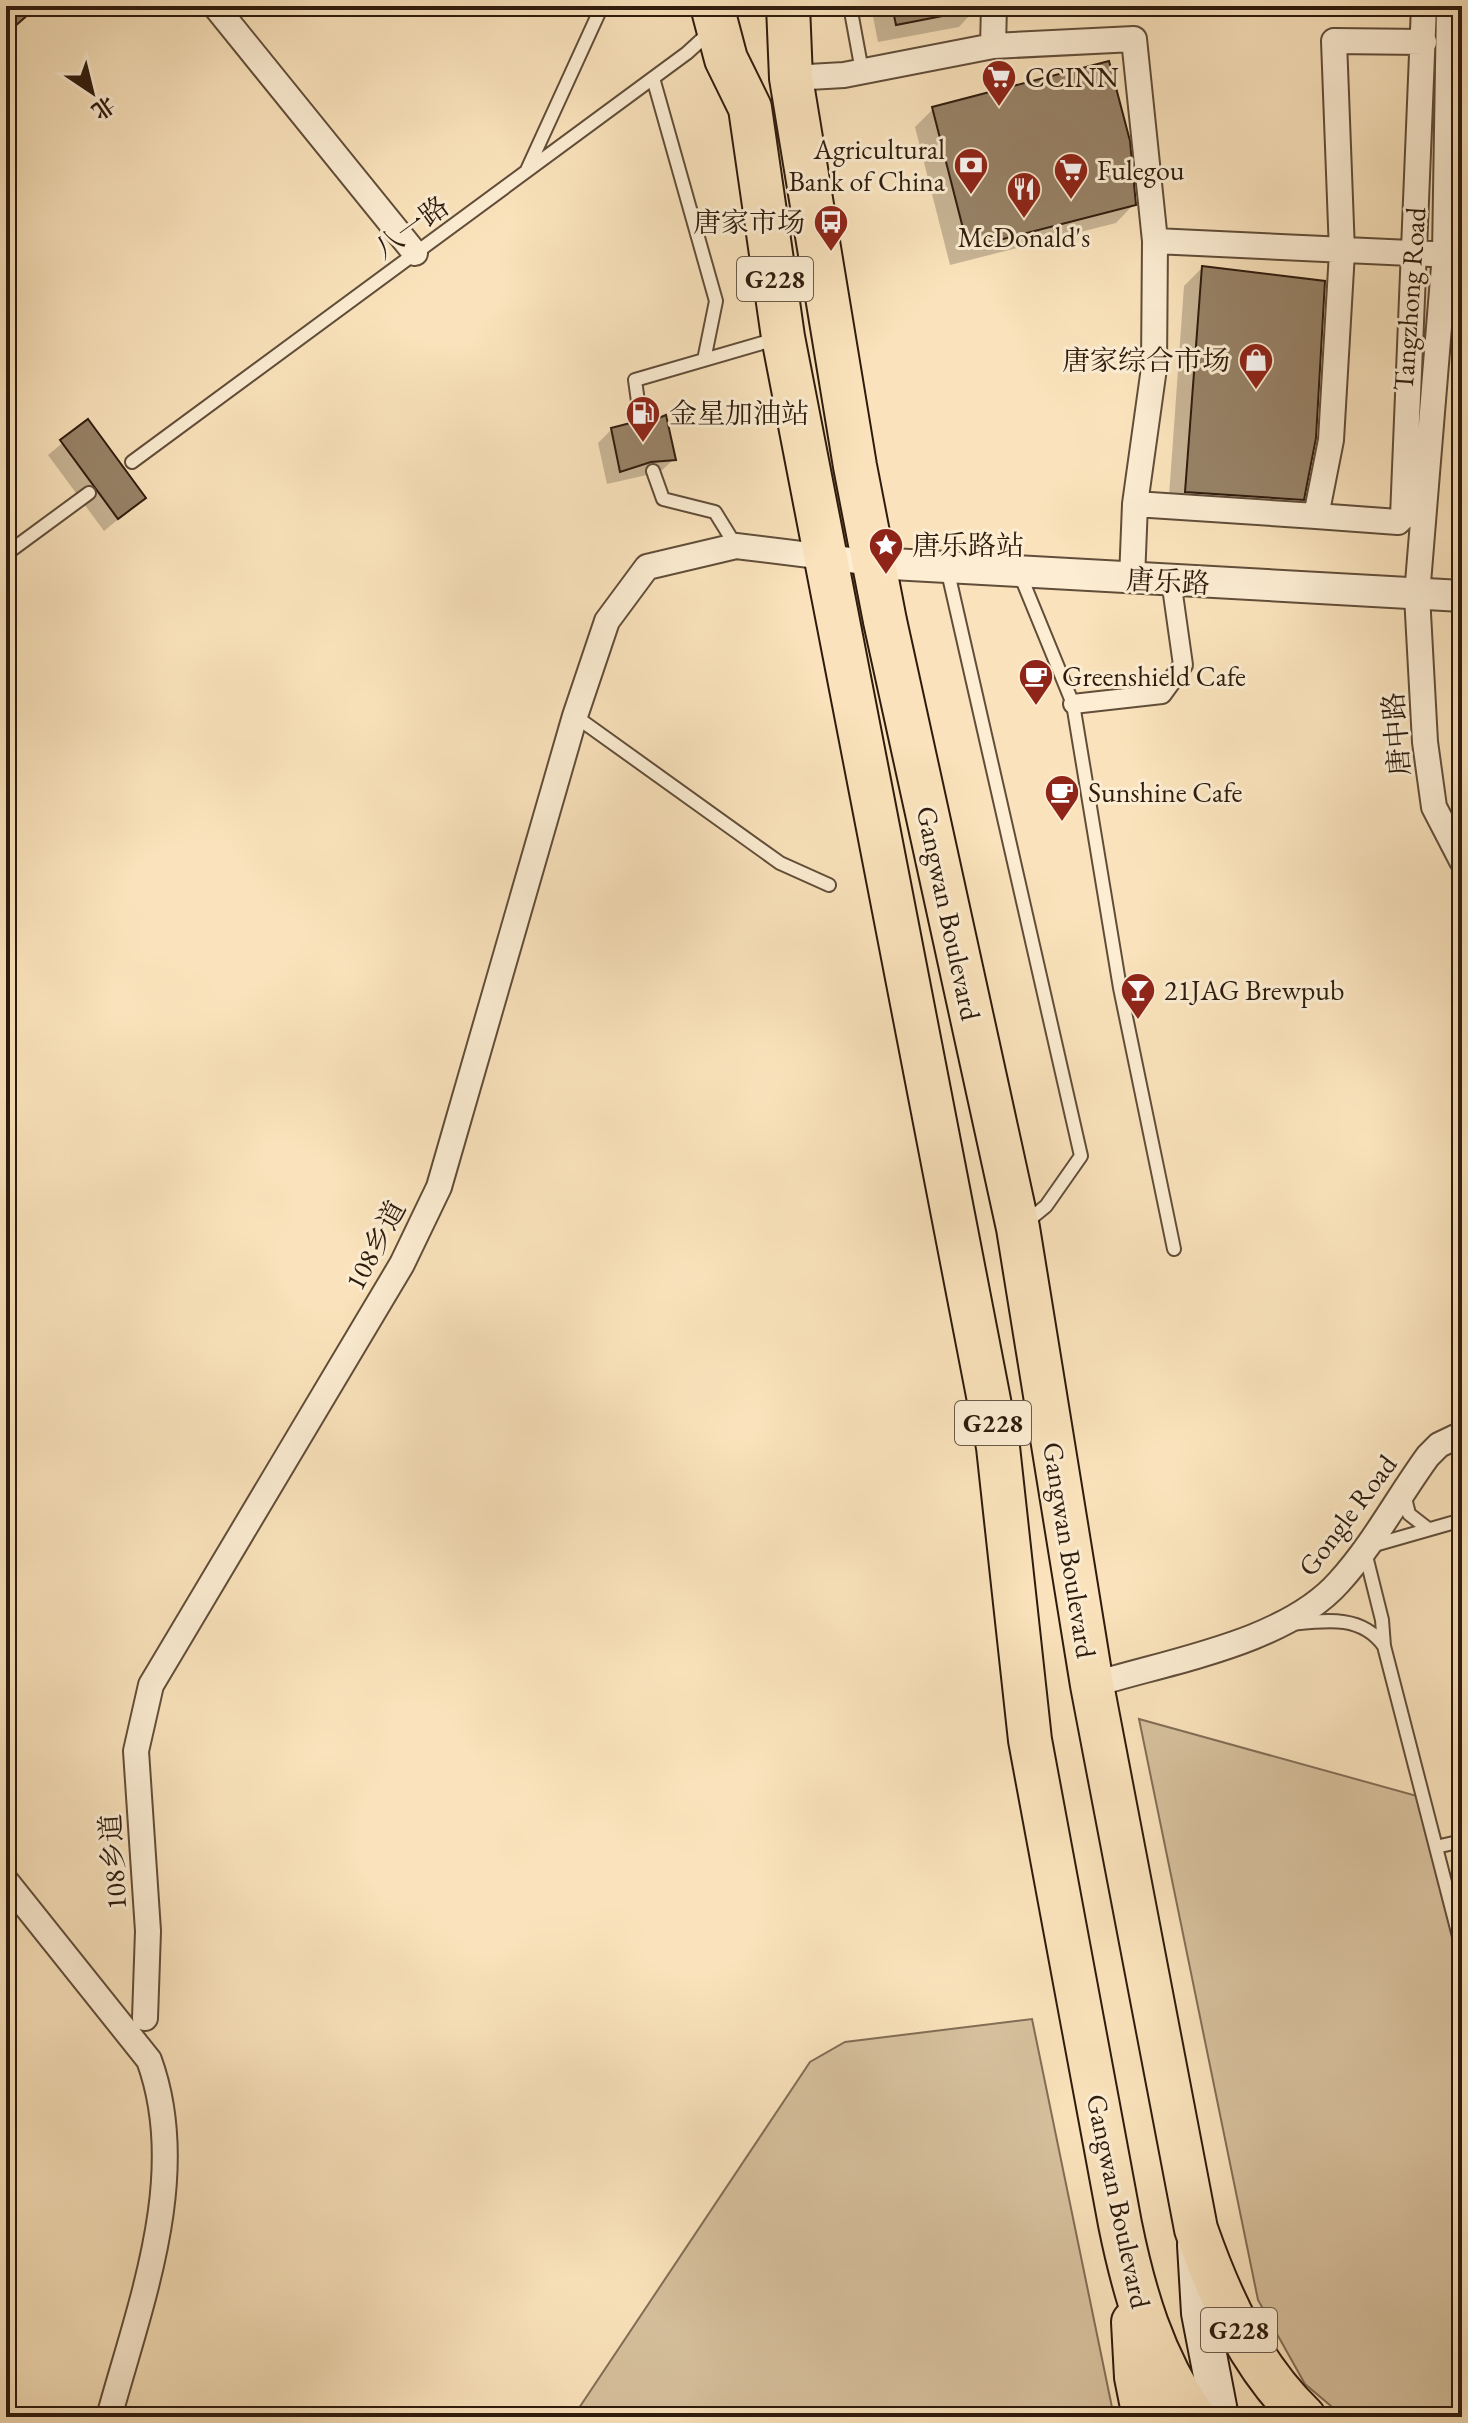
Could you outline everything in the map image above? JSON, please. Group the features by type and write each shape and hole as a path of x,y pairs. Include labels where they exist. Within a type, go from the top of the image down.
{"highway":[{"name":"G228","path":"788,6 791,78 874,563"},
{"name":"G228","path":"714,16 726,59 750,108 783,337 825,557"},
{"name":"Gangwan Boulevard","path":"825,557 998,1447 1030,1740 1135,2293 1161,2363 1194,2417"},
{"name":"Gangwan Boulevard","path":"874,563 1018,1228 1092,1685 1196,2229 1219,2289 1252,2354 1304,2417"},
{"path":"1135,2293 1134,2356 1144,2417"}],"main road":[{"path":"1196,2229 1200,2313 1220,2417"}],"street":[{"path":"215,6 415,253"},
{"path":"993,46 994,6"},
{"path":"1135,504 1398,522 1403,517 1424,6"},
{"name":"Tangzhong Road","path":"1417,595 1445,254 1449,6"},
{"path":"791,78 862,71 993,46 1134,39 1155,241 1154,368 1135,504 1132,579"},
{"path":"1316,516 1331,440 1342,252 1334,41 1424,42"},
{"path":"1155,241 1342,252 1445,254"},
{"path":"736,546 874,563"},
{"name":"108乡道","path":"145,2018 148,1931 136,1751 151,1685 402,1264 439,1187 575,716 607,621 647,567 736,546"},
{"name":"唐乐路","path":"874,563 1462,596"},
{"path":"1073,704 1162,694 1183,665 1171,580"},
{"name":"唐中路","path":"1417,595 1425,742 1434,807 1462,861"},
{"name":"Gongle Road","path":"1092,1685 1287,1624 1325,1597 1439,1445 1462,1434"},
{"path":"6,1881 149,2060 162,2095 166,2140 161,2207 145,2285 109,2417"}],"lane":[{"path":"526,172 602,6"},
{"path":"850,6 862,71"},
{"name":"八一路","path":"132,462 653,78 714,16"},
{"path":"653,78 716,301 704,360"},
{"path":"640,416 635,380 783,337"},
{"path":"653,471 663,499 715,512 736,546"},
{"path":"6,554 89,493"},
{"path":"947,568 1081,1156 1046,1206 1018,1228"},
{"path":"1019,572 1073,704 1120,988 1174,1249"},
{"path":"575,716 780,863 829,885"},
{"path":"1404,1490 1409,1514 1427,1528"},
{"path":"1462,1520 1364,1548 1382,1620 1384,1646 1462,1948"},
{"path":"1287,1624 1351,1622 1369,1629 1384,1646"},
{"path":"1436,1847 1462,1841"}],"shaded area":[{"path":"1139,1719 1417,1796 1462,1969 1462,2417 1344,2417 1305,2384 1258,2300"},
{"path":"1032,2019 1114,2417 573,2417 810,2062 845,2042"}],"building":[{"path":"6,6 38,6 6,34"},
{"path":"892,6 952,6 953,14 896,25"},
{"path":"1109,61 1130,141 1136,205 968,248 932,107"},
{"name":"唐家综合市场","path":"1202,266 1325,281 1316,438 1304,500 1185,492"},
{"name":"金星加油站","path":"666,415 676,460 651,462 620,472 611,428 634,422 642,425"},
{"path":"88,419 146,498 118,519 60,440"}],"place":[{"name":"CCINN","path":"999,108"},
{"name":"Agricultural Bank of China","path":"971,196"},
{"name":"Fulegou","path":"1071,201"},
{"name":"McDonald's","path":"1024,220"},
{"name":"唐家市场","path":"831,253"},
{"name":"唐家综合市场","path":"1256,391"},
{"name":"金星加油站","path":"643,444"},
{"name":"唐乐路站","path":"886,576"},
{"name":"Greenshield Cafe","path":"1036,707"},
{"name":"Sunshine Cafe","path":"1062,823"},
{"name":"21JAG Brewpub","path":"1138,1021"}]}
